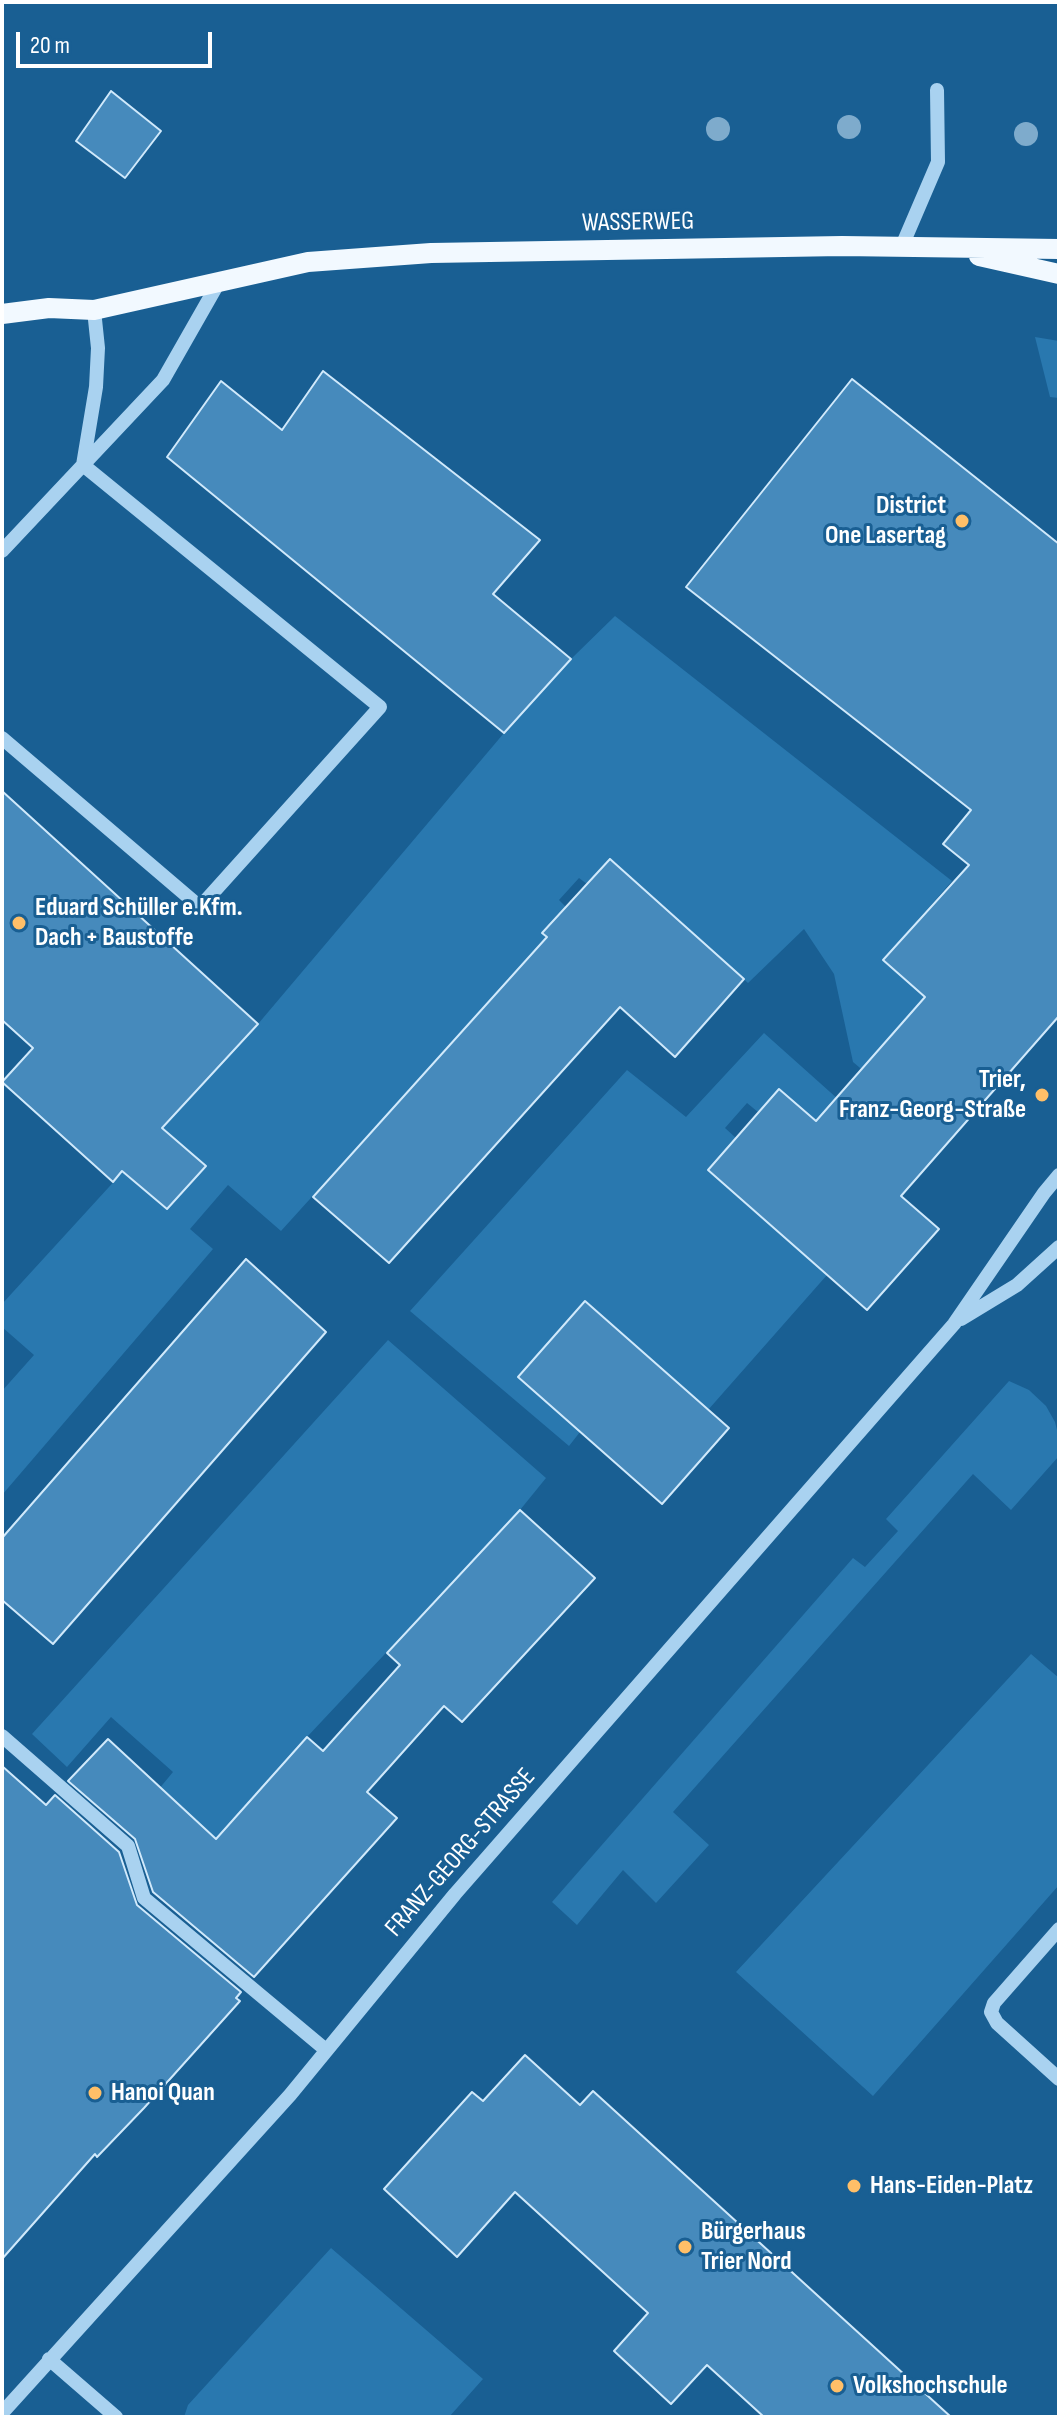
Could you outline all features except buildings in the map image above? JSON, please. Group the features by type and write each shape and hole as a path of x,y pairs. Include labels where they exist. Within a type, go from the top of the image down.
{"main road":[{"name":"WASSERWEG","path":"2,314 49,308 94,310 308,262 431,253 902,246 1059,249"},
{"path":"933,246 1059,274"}],"street":[{"path":"902,246 938,162 937,90"},
{"path":"2,551 163,380 220,280"},
{"path":"83,465 96,387 98,348 94,310"},
{"path":"2,738 200,907 380,707 83,465"},
{"name":"FRANZ-GEORG-STRASSE","path":"2,2413 290,2095 455,1894 954,1324 1059,1175"},
{"name":"FRANZ-GEORG-STRASSE","path":"954,1324 1017,1285 1059,1247"},
{"path":"2,1736 128,1846 144,1898 326,2050"},
{"path":"1059,1929 994,2003 991,2012 997,2023 1059,2079"},
{"path":"49,2359 116,2417"}],"shaded area":[{"path":"1035,337 1059,341 1059,398 1050,397"},
{"path":"615,616 952,881 883,960 925,997 879,1084 853,1062 834,974 804,929 748,983 610,860 587,884 579,878 559,900 566,907 543,933 547,937 281,1231 228,1185 190,1229 213,1249 2,1495 2,1391 34,1355 2,1327 2,1304 258,1024 504,733"},
{"path":"764,1033 839,1100 839,1141 779,1089 758,1112 747,1103 725,1128 736,1138 708,1170 827,1275 708,1410 585,1301 518,1377 580,1432 569,1446 410,1311 627,1070 686,1117"},
{"path":"388,1340 546,1478 179,1880 129,1825 173,1772 111,1717 67,1767 32,1734"},
{"path":"1009,1381 1029,1390 1046,1406 1055,1422 1059,1456 1011,1510 973,1474 673,1812 709,1845 656,1903 623,1870 577,1925 552,1902 853,1558 865,1567 898,1531 886,1519"},
{"path":"1031,1654 1059,1678 1059,1885 873,2096 736,1972"},
{"path":"331,2248 483,2379 449,2417 184,2417 188,2405"}],"place":[{"name":"District One Lasertag","path":"962,521"},
{"name":"Eduard Schüller e.Kfm. Dach + Baustoffe","path":"19,923"},
{"name":"Trier, Franz-Georg-Straße","path":"1042,1095"},
{"name":"Hanoi Quan","path":"95,2093"},
{"name":"Hans-Eiden-Platz","path":"854,2186"},
{"name":"Bürgerhaus Trier Nord","path":"685,2247"},
{"name":"Volkshochschule","path":"837,2386"}]}
